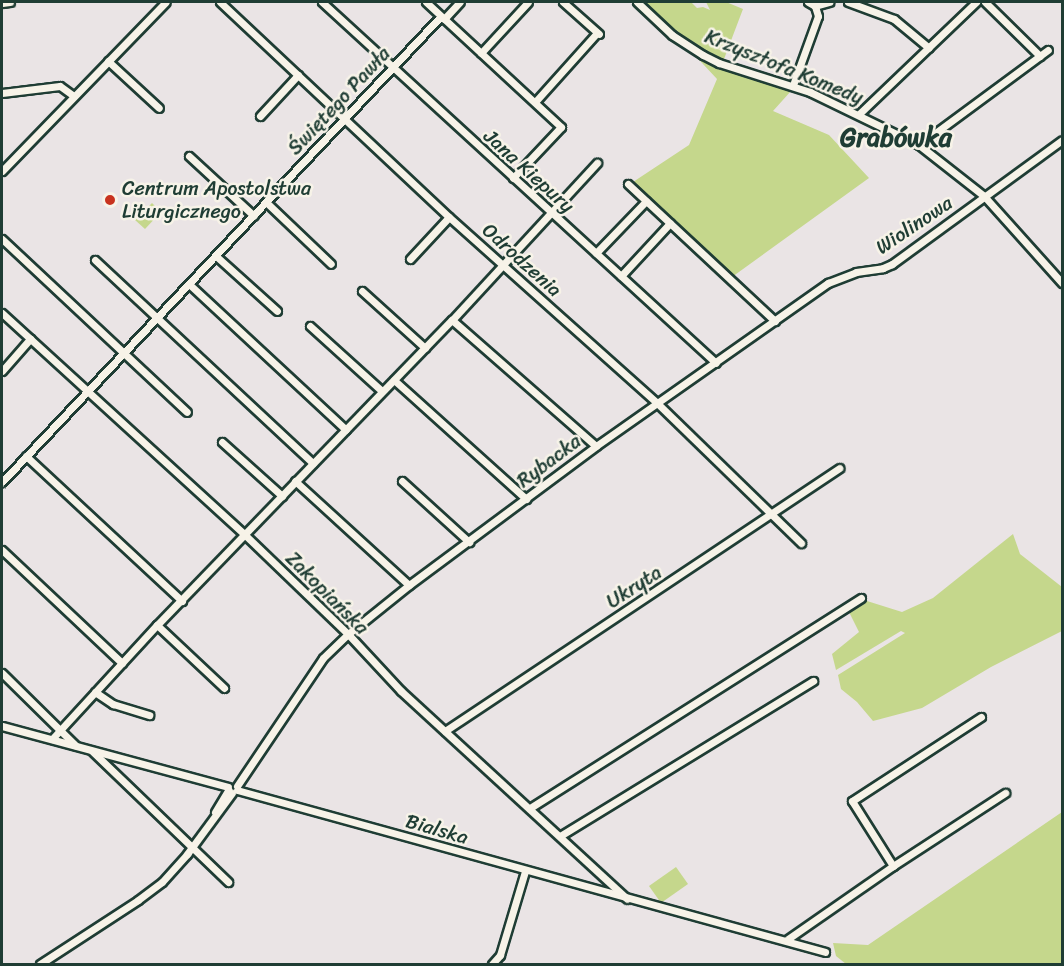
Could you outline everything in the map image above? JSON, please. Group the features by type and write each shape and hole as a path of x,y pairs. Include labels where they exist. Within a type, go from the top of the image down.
{"street":[{"path":"2,3 10,2"},
{"path":"2,171 166,2"},
{"name":"Odrodzenia","path":"220,2 449,217 657,403 801,543"},
{"name":"Jana Kiepury","path":"322,2 716,363"},
{"path":"426,2 561,127 513,178"},
{"name":"Świętego Pawła","path":"2,482 85,390 267,203 392,68 460,2"},
{"path":"481,53 528,2"},
{"path":"535,102 599,34 563,2"},
{"name":"Krzysztofa Komedy","path":"637,2 672,35 703,55 725,65 793,85 859,114 919,145 961,174 984,196 1062,283"},
{"path":"793,85 818,16 812,4 829,2"},
{"path":"848,2 900,22 929,48"},
{"path":"859,114 976,2"},
{"path":"985,2 1040,56"},
{"path":"919,145 1048,50"},
{"path":"108,61 159,108"},
{"path":"260,116 298,75"},
{"path":"2,93 60,86 74,96"},
{"name":"Wiolinowa","path":"776,321 836,280 856,272 892,264 1062,140"},
{"path":"189,156 254,216"},
{"path":"52,739 157,625 452,320 597,163"},
{"path":"628,184 776,321"},
{"path":"596,253 646,201"},
{"path":"267,203 331,264"},
{"path":"410,259 449,217"},
{"path":"621,276 670,223"},
{"path":"2,239 187,412"},
{"path":"216,256 277,311"},
{"path":"95,261 313,463"},
{"path":"189,284 345,429"},
{"path":"362,291 425,348"},
{"name":"Zakopiańska","path":"2,313 244,534 348,634 401,691 627,899"},
{"path":"452,320 596,446"},
{"name":"Rybacka","path":"40,964 154,888 193,847 314,669 348,634 409,585 596,446 776,321"},
{"path":"310,327 382,391"},
{"path":"2,371 30,339"},
{"path":"394,380 526,499"},
{"path":"222,442 282,496"},
{"path":"26,456 182,601"},
{"name":"Ukryta","path":"446,731 773,515 839,468"},
{"path":"295,481 409,585"},
{"path":"402,481 469,542"},
{"path":"2,550 122,663"},
{"path":"530,808 861,598"},
{"path":"157,625 224,688"},
{"path":"2,673 75,745"},
{"path":"560,836 813,681"},
{"path":"95,692 113,704 149,715"},
{"path":"893,866 852,801 981,717"},
{"name":"Bialska","path":"2,726 627,899 788,939 825,952"},
{"path":"90,749 228,882"},
{"path":"788,939 893,866 1005,794"},
{"path":"492,964 500,955 525,871"}],"green space":[{"path":"645,2 691,2 697,8 703,7 710,10 706,2 726,2 743,9 721,67 791,91 773,111 829,135 869,178 732,277 630,184 689,145 717,79"},
{"path":"152,203 161,212 145,229 135,220"},
{"path":"1013,534 1020,554 1062,587 1062,631 991,667 922,708 873,721 857,702 841,689 838,675 905,633 901,631 836,670 832,654 859,632 849,612 867,601 902,612 933,598"},
{"path":"1062,812 1062,964 846,964 836,956 833,943 868,945"},
{"path":"676,867 688,884 661,903 649,886"}],"place":[{"name":"Centrum Apostolstwa Liturgicznego","path":"110,200"}],"district":[{"name":"Grabówka","path":"896,138"}]}
